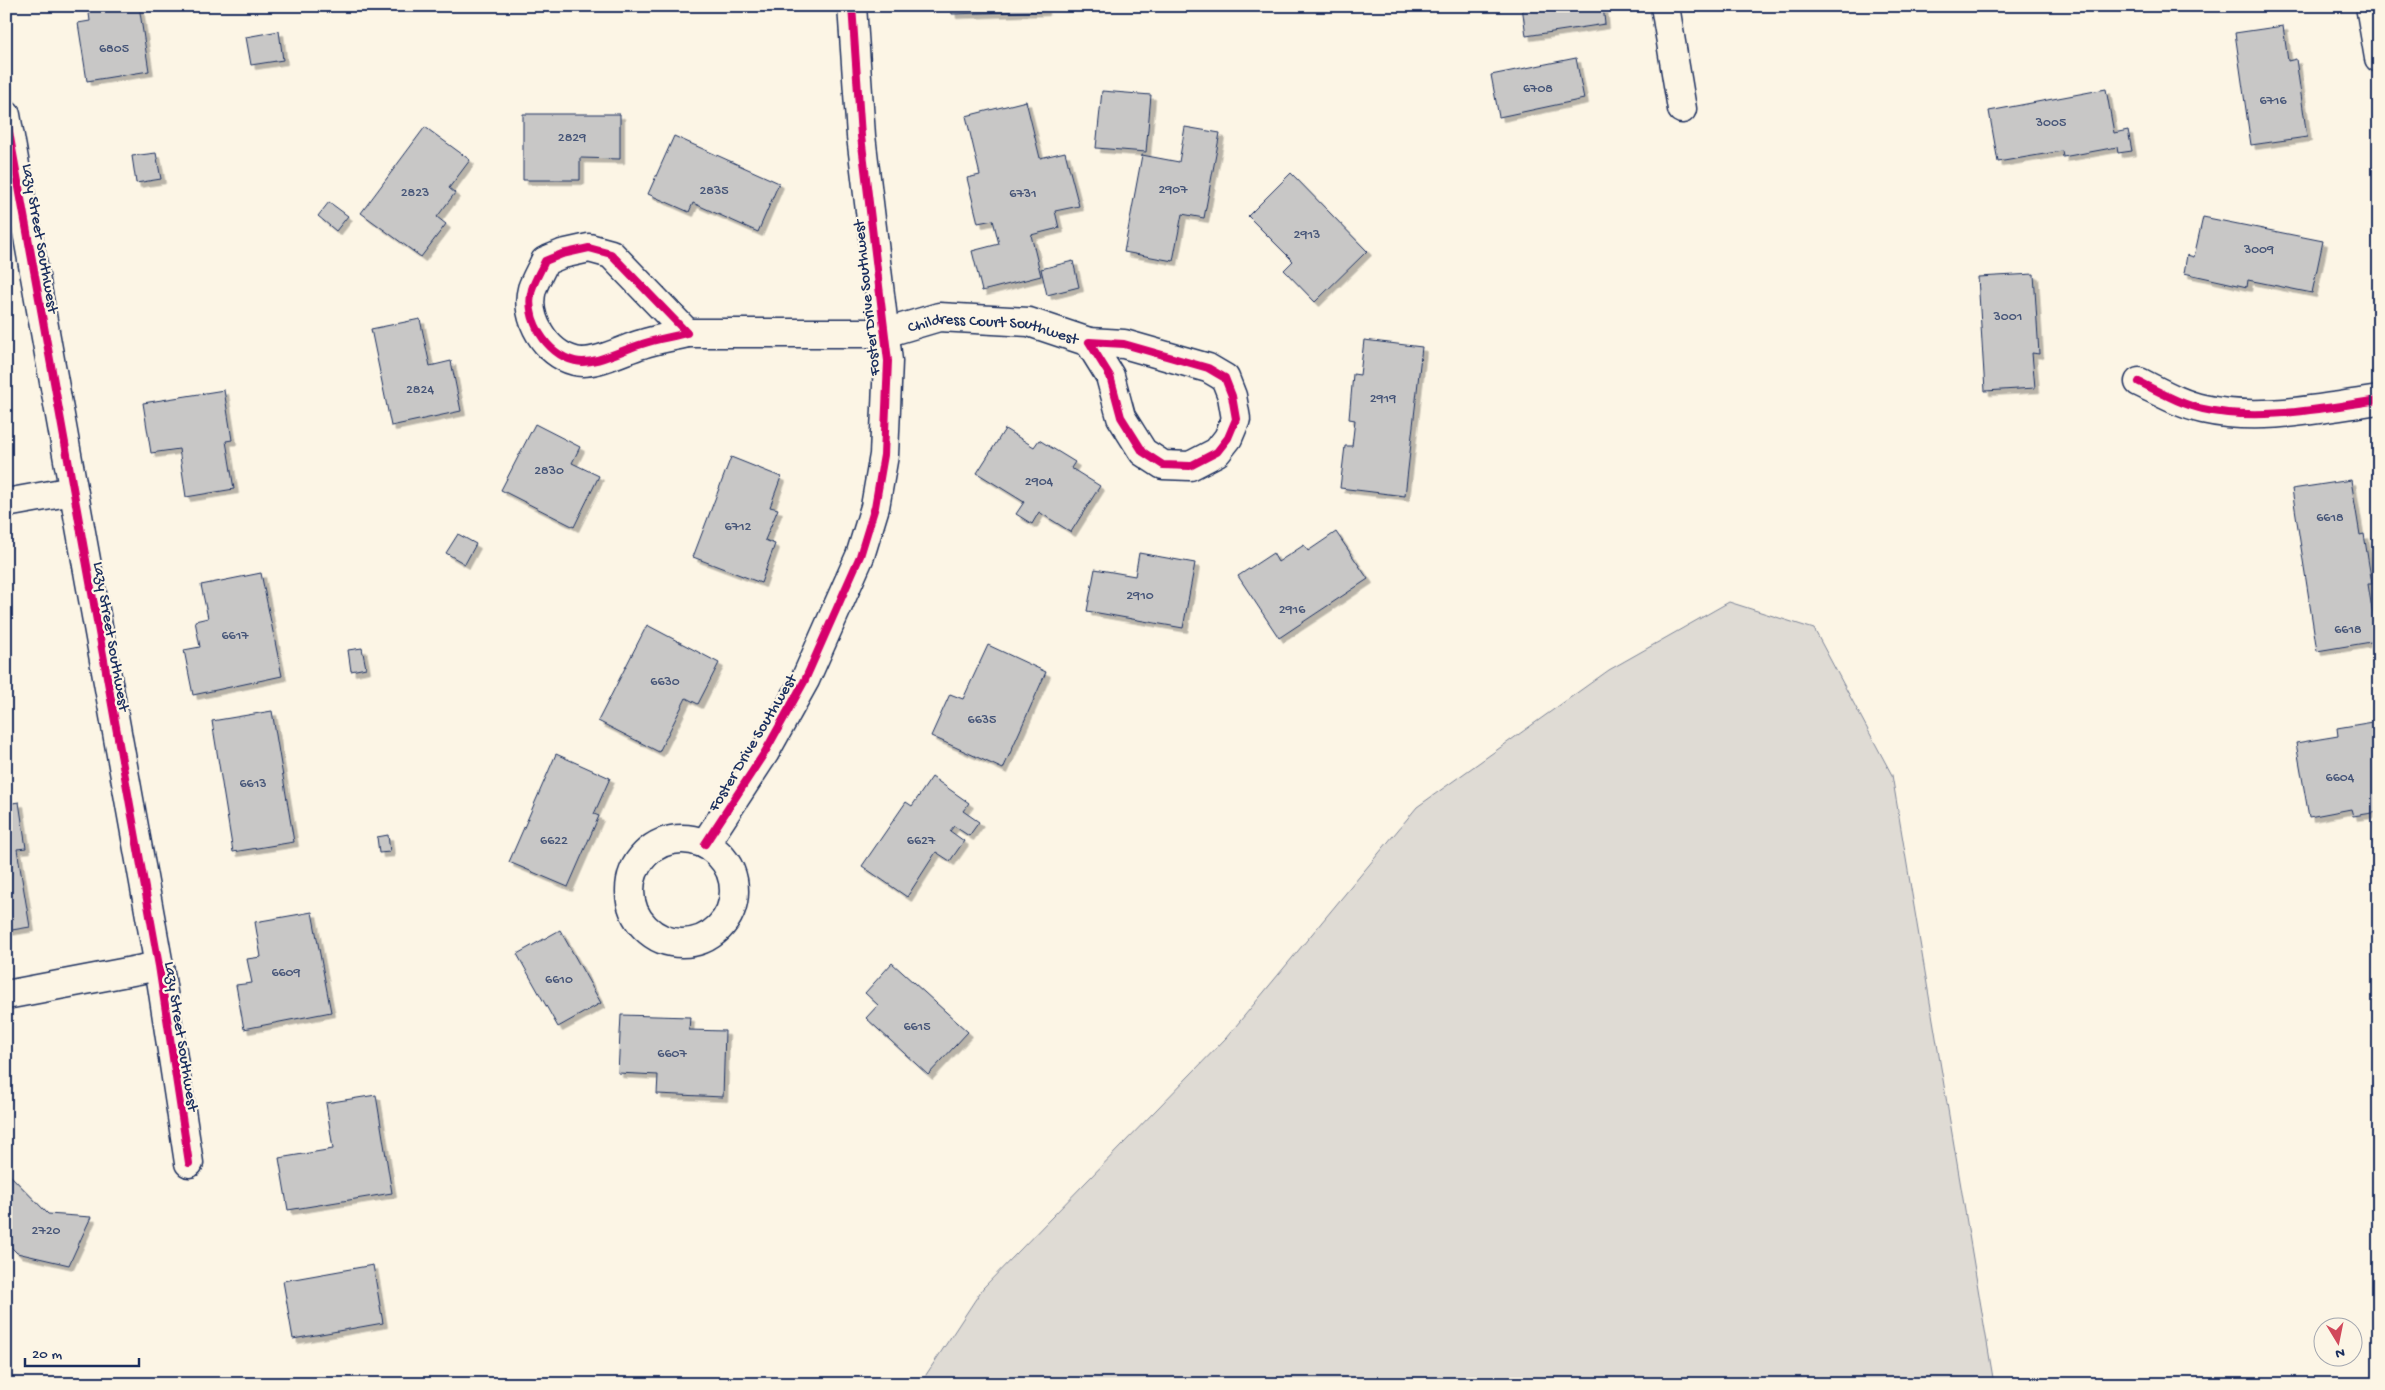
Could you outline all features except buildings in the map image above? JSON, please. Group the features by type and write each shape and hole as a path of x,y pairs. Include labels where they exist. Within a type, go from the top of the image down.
{"street":[{"name":"Foster Drive Southwest","path":"705,844 765,752 805,680 860,556 875,508 884,455 888,361 861,136 852,6"},
{"path":"1665,6 1682,109"},
{"path":"2370,6 2379,58"},
{"name":"Lazy Street Southwest","path":"6,115 159,966 189,1163"},
{"name":"Childress Court Southwest","path":"687,333 611,254 604,252 589,248 562,254 545,261 532,290 532,314 538,332 548,347 576,361 598,359 642,344 687,333 885,333 939,317 1029,322 1089,342 1124,344 1208,368 1225,378 1232,396 1236,419 1228,438 1216,452 1190,466 1163,465 1143,452 1121,416 1110,376 1089,342"},
{"path":"2140,382 2178,401 2201,409 2228,414 2286,413 2379,400"},
{"path":"6,504 73,491"},
{"path":"6,996 159,966"}],"shaded area":[{"path":"1729,602 1814,629 1892,775 1994,1384 920,1384 983,1288 1226,1038 1417,807 1609,670"}],"cycle path":[{"path":"705,844 765,752 805,680 860,556 875,507 884,455 888,361 861,136 852,6"},
{"path":"6,115 159,966 189,1163"},
{"path":"589,248 611,254 687,333 647,342 591,361 575,361 555,351 547,343 534,323 530,300 532,289 545,261 562,254 589,248"},
{"path":"1089,342 1124,344 1208,368 1225,378 1232,396 1236,419 1228,438 1217,452 1190,466 1163,465 1143,452 1121,417 1110,376 1089,342"},
{"path":"2139,382 2186,404 2225,413 2269,414 2313,410 2379,400"}]}
